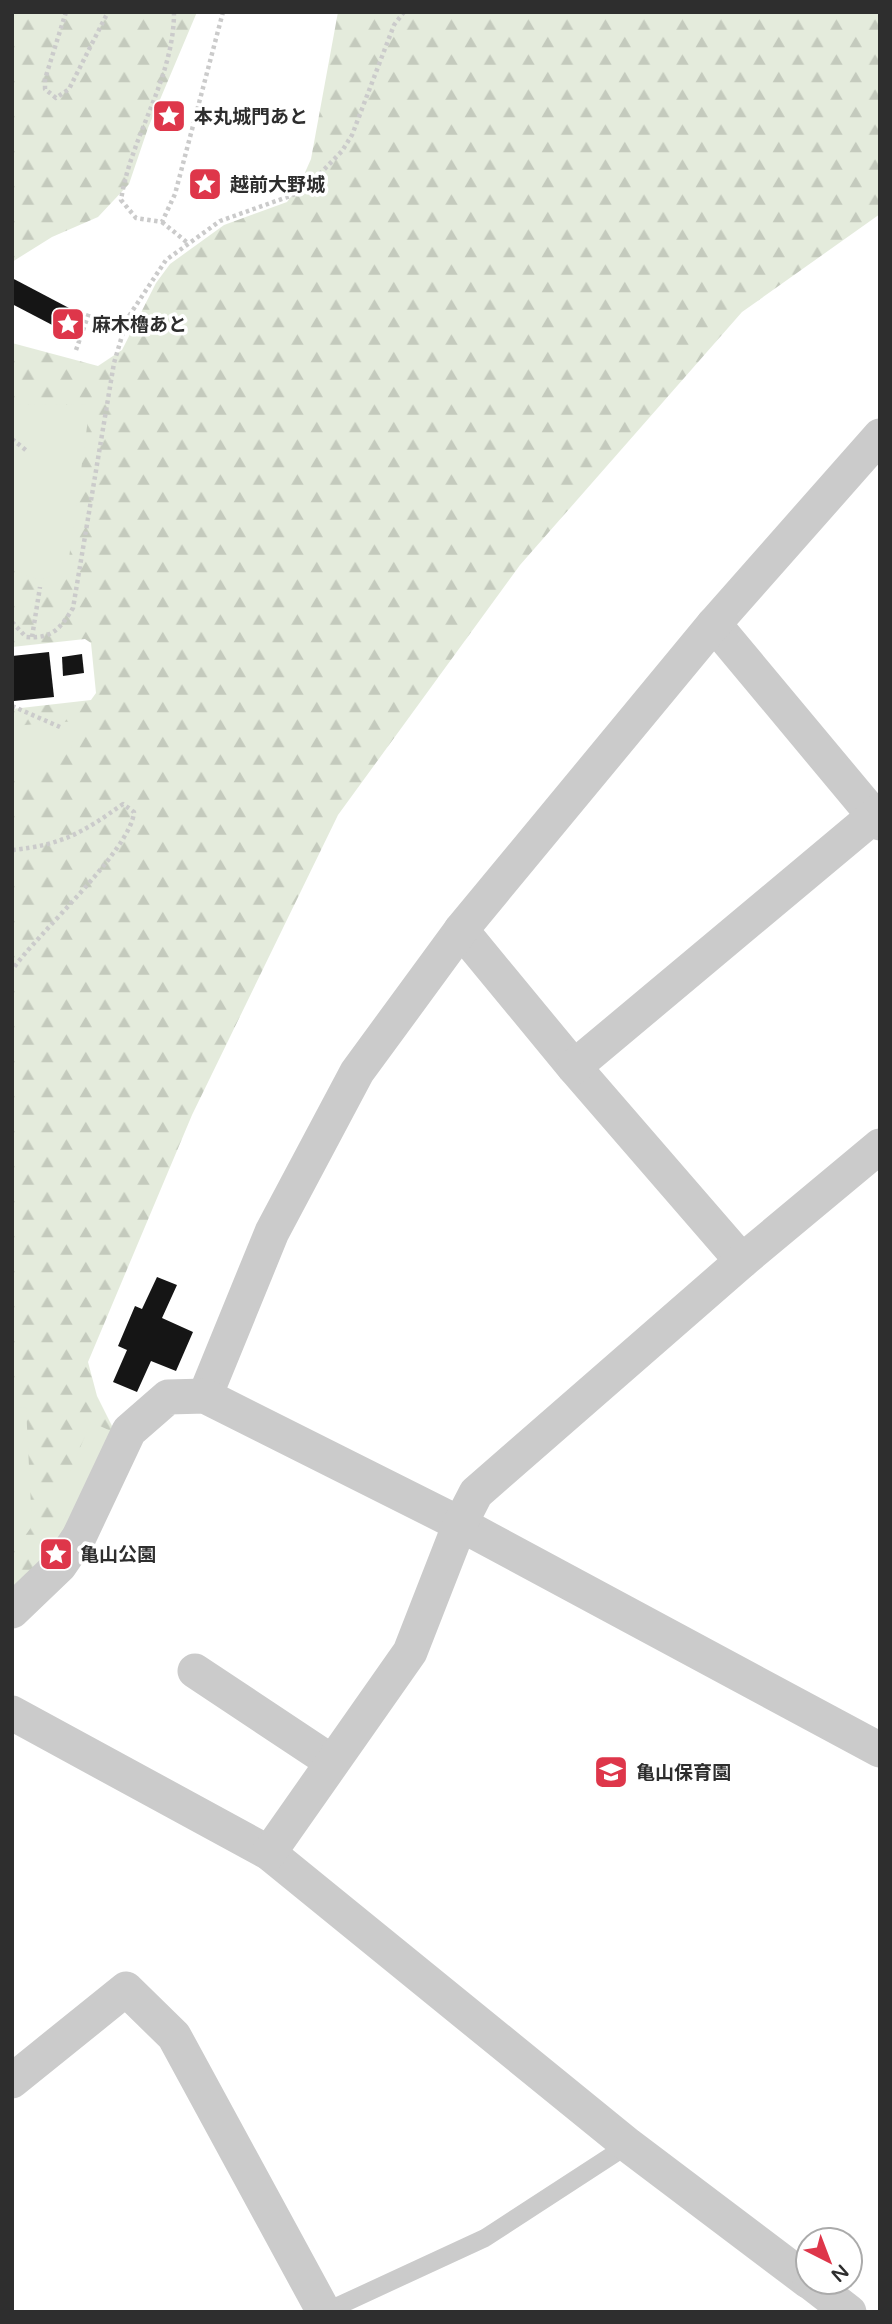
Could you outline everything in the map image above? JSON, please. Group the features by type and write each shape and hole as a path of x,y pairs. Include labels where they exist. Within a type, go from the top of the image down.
{"street":[{"path":"205,1396 272,1233 357,1072 461,930 714,624 880,436"},
{"path":"574,1067 878,816 714,624"},
{"path":"461,930 574,1067 742,1261"},
{"path":"269,1853 411,1652 460,1524 476,1493 742,1261 880,1146"},
{"path":"12,1611 60,1565 79,1537 129,1431 168,1397 205,1396 460,1524 880,1749"},
{"path":"195,1671 332,1762"},
{"path":"12,1713 269,1853 628,2145 794,2270"},
{"path":"12,2081 126,1989 174,2036 324,2312"},
{"path":"828,2296 849,2312"}],"lane":[{"path":"324,2312 485,2238 628,2145"}],"path":[{"path":"66,12 45,79 45,89 56,98 69,89 108,12"},
{"path":"174,12 167,63 125,171 121,200 136,218 162,222 189,244"},
{"path":"162,222 175,194 223,12"},
{"path":"12,622 26,636 43,638 59,630 73,608 114,363 127,319 166,260 220,221 293,195 310,184 342,151 352,135 394,25 404,12"},
{"path":"76,350 89,313"},
{"path":"12,439 27,451"},
{"path":"32,637 40,587"},
{"path":"12,706 60,727"},
{"path":"12,850 49,846 88,829 123,804 134,813 124,839 30,945 12,970"}],"green space":[{"path":"12,12 197,12 148,128 129,184 98,217 52,237 12,262"},
{"path":"338,12 880,12 880,214 742,312 520,565 338,815 192,1115 88,1362 97,1396 114,1430 61,1551 12,1601 12,709 91,700 96,693 91,643 85,639 12,647 12,343 98,366 122,350 156,283 170,264 224,225 287,202 299,186 311,159"},
{"path":"12,404 90,405 69,558 56,572 43,578 29,576 13,566"},
{"path":"76,721 71,748 50,768 12,775 12,726"},
{"path":"26,1407 32,1526 18,1546 12,1547 12,1408"},
{"path":"91,1422 111,1431 73,1519 53,1511"}],"building":[{"path":"12,278 69,308 58,328 12,304"},
{"path":"49,652 54,697 14,701 12,656"},
{"path":"82,654 84,673 63,676 62,657"},
{"path":"157,1277 177,1285 162,1318 193,1332 176,1371 151,1361 137,1392 113,1382 127,1350 118,1346 135,1306 142,1309"}],"place":[{"name":"本丸城門あと","path":"169,116"},
{"name":"越前大野城","path":"205,184"},
{"name":"麻木櫓あと","path":"68,324"},
{"name":"亀山公園","path":"56,1554"},
{"name":"亀山保育園","path":"611,1772"}]}
